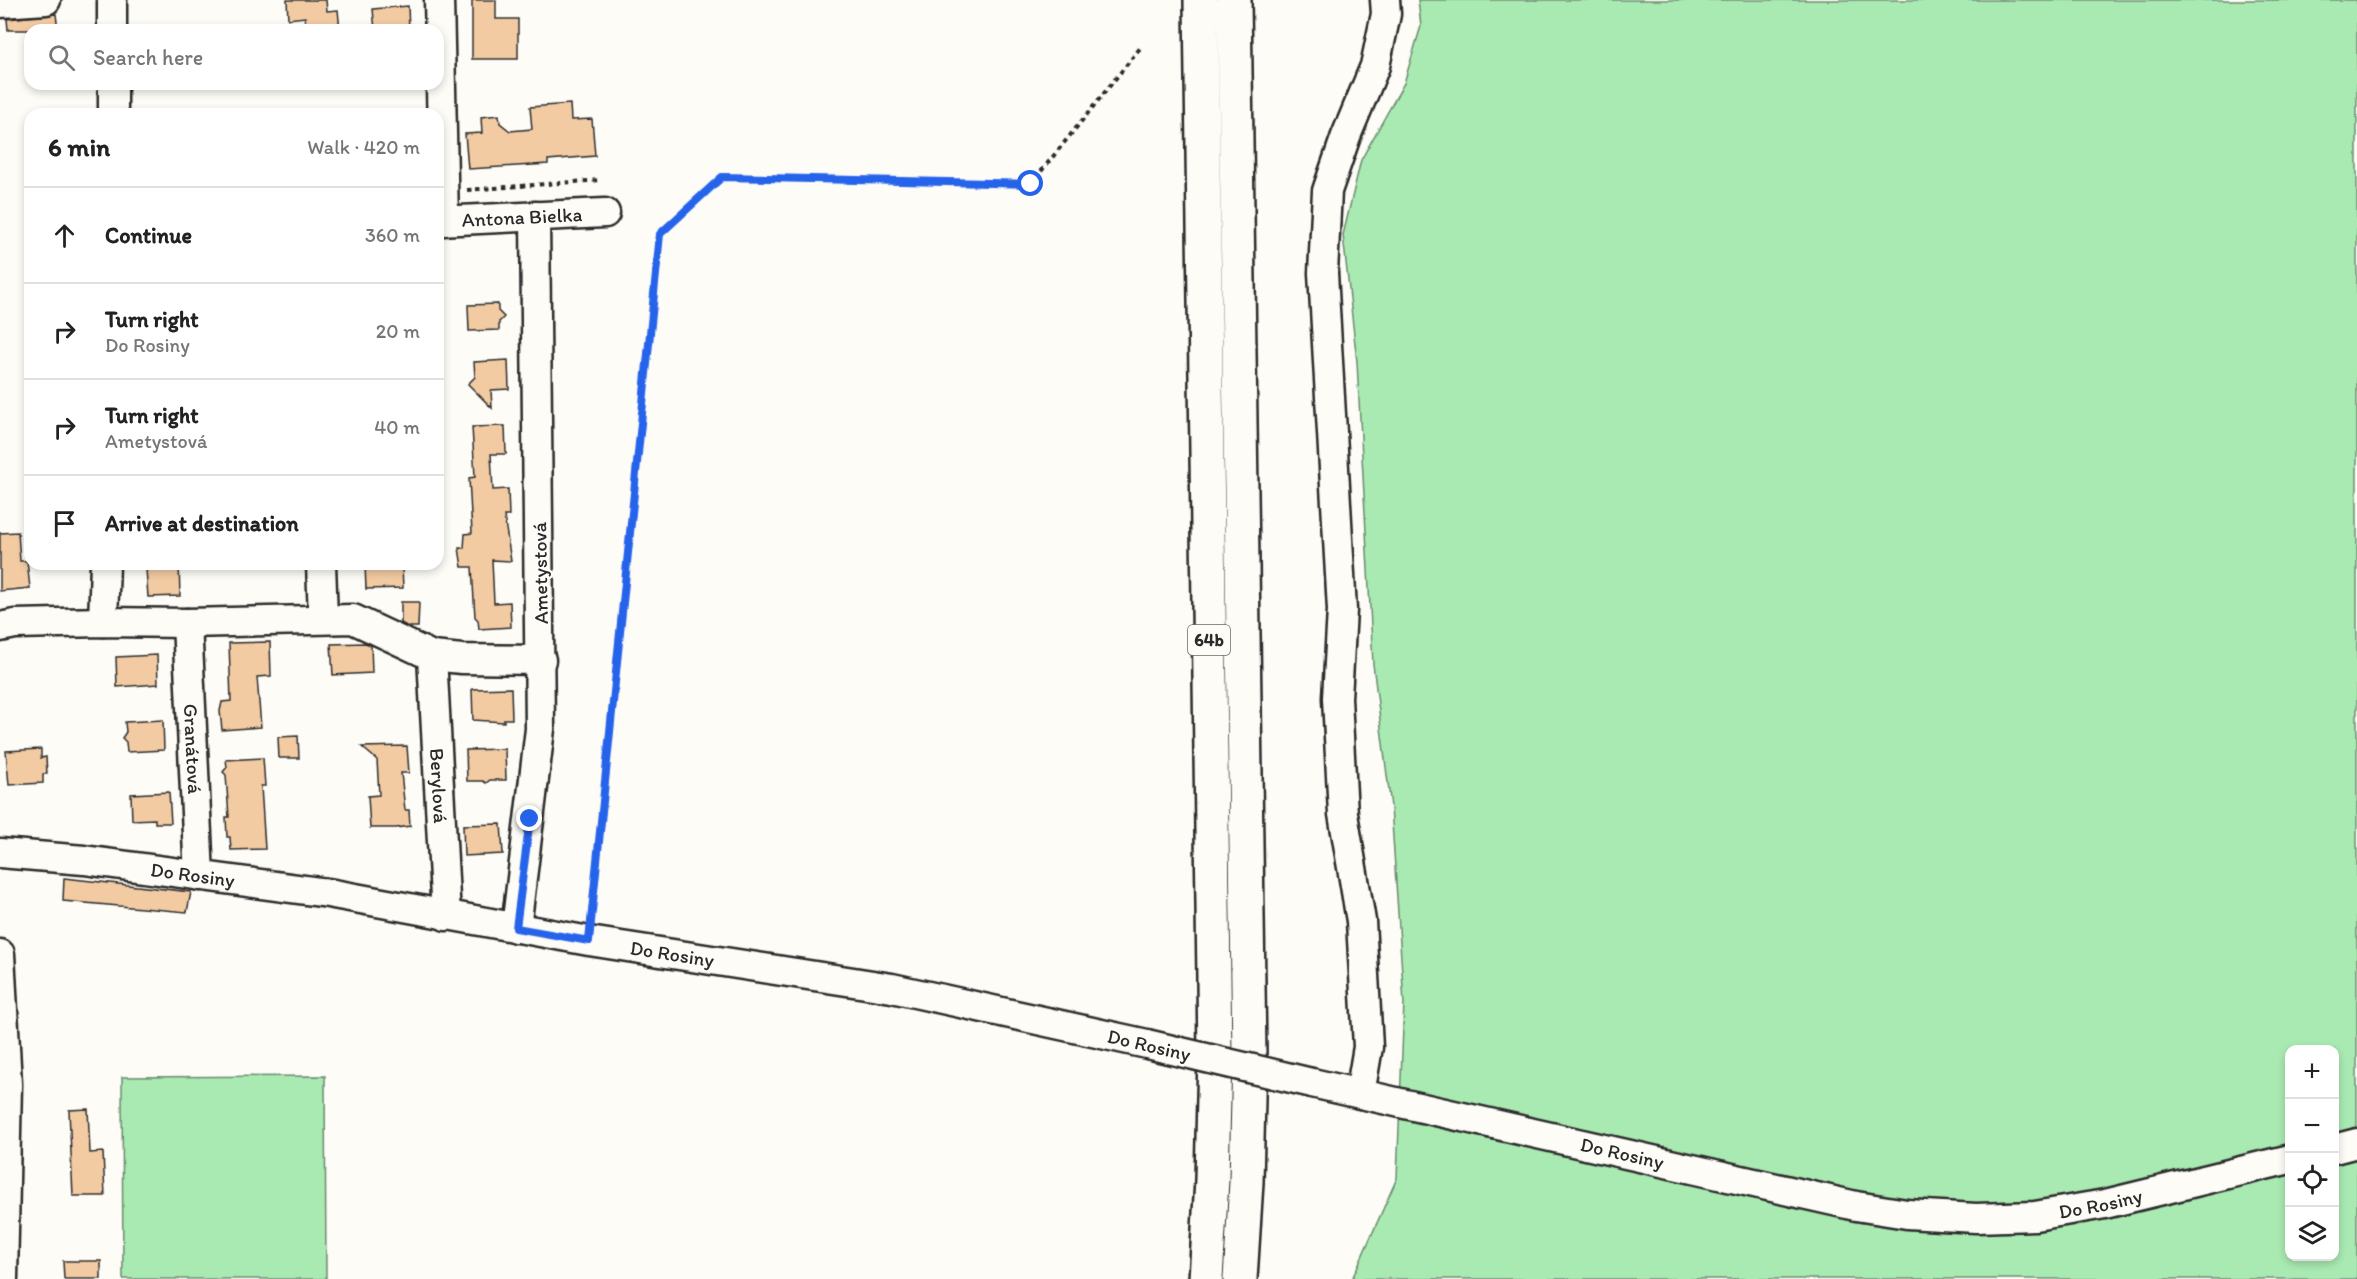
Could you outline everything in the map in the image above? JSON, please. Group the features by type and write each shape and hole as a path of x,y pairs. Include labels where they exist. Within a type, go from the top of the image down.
{"highway":[{"name":"64b","path":"1201,0 1215,1055 1212,1180 1206,1279"},
{"name":"64b","path":"1234,0 1249,1056 1246,1182 1240,1279"}],"street":[{"path":"0,3 46,0"},
{"path":"112,0 112,24"},
{"name":"Antona Bielka","path":"440,0 440,24"},
{"path":"1360,1094 1368,1047 1361,921 1343,814 1337,698 1342,610 1323,273 1327,191 1346,135 1375,66 1386,14 1385,0"},
{"path":"113,90 113,108"},
{"name":"Antona Bielka","path":"440,90 440,108"},
{"name":"Antona Bielka","path":"444,221 605,213"},
{"name":"Ametystová","path":"516,928 540,729 535,216"},
{"path":"103,622 105,570"},
{"path":"321,570 323,618"},
{"path":"0,627 15,624 103,622 188,623 352,619 432,656 462,659 541,660"},
{"name":"Granátová","path":"188,623 199,876"},
{"name":"Berylová","path":"432,656 446,916"},
{"name":"Do Rosiny","path":"0,853 84,860 328,893 589,941 892,988 1856,1206 1907,1214 1976,1218 2035,1216 2105,1204 2285,1160"},
{"path":"0,954 7,1084 3,1279"},
{"path":"2339,1148 2357,1143"}],"path":[{"path":"589,941 660,234 722,177 1031,184 1141,47"},
{"path":"466,190 600,180"}],"green space":[{"path":"1418,0 2357,0 2357,1279 1352,1279 1397,1178 1404,1003 1391,807 1373,664 1357,362 1343,235 1361,160 1404,83 1421,26"},
{"path":"325,1076 326,1279 123,1279 122,1077"}],"building":[{"path":"287,0 326,0 327,11 338,10 339,24 306,24 305,17 288,19"},
{"path":"472,0 496,0 496,19 518,19 518,59 472,59"},
{"path":"408,6 409,24 374,24 373,9"},
{"path":"56,14 57,24 24,24 24,30 8,30 7,19"},
{"path":"570,104 571,120 592,119 595,156 548,160 548,164 468,169 465,134 482,133 481,117 499,115 500,123 510,131 532,129 530,107"},
{"path":"498,304 498,311 504,317 499,322 499,330 469,331 468,305"},
{"path":"508,360 509,389 491,390 492,408 468,384 475,377 474,362"},
{"path":"505,426 506,454 491,454 493,490 508,489 509,516 504,516 511,561 492,560 494,603 510,602 511,627 479,629 478,620 475,617 472,567 462,567 459,548 464,548 465,534 472,533 469,478 475,477 472,427"},
{"path":"18,532 20,561 24,561 24,570 28,570 30,588 0,591 0,533"},
{"path":"146,570 179,570 180,596 148,597"},
{"path":"365,570 402,570 403,588 366,589"},
{"path":"401,602 419,602 418,627 408,627 401,623"},
{"path":"270,642 271,676 257,677 261,727 222,730 220,711 222,702 231,701 229,643"},
{"path":"365,643 371,645 372,673 333,675 331,644"},
{"path":"157,655 158,684 117,687 116,657"},
{"path":"511,688 512,719 504,719 504,722 473,720 472,689"},
{"path":"163,720 164,750 127,752 126,742 122,738 126,732 125,722"},
{"path":"298,736 299,758 279,758 278,737"},
{"path":"407,746 409,773 401,773 405,810 409,810 410,826 370,828 368,796 379,795 377,760 362,747"},
{"path":"41,749 41,758 46,757 47,774 43,774 43,783 9,785 6,751"},
{"path":"505,749 506,780 490,780 486,783 467,781 466,750"},
{"path":"263,758 265,786 261,786 265,849 231,850 230,837 227,837 226,817 229,817 226,775 223,772 227,767 226,760"},
{"path":"169,792 171,823 155,823 155,819 132,820 131,794"},
{"path":"501,824 503,854 464,856 463,825"},
{"path":"64,878 191,892 187,912 63,901"},
{"path":"88,1109 90,1153 103,1152 105,1196 73,1196 69,1110"},
{"path":"63,1261 101,1261 101,1279 64,1279"}],"route":[{"path":"530,819 516,928 589,941 660,234 722,177 1031,184"}]}
